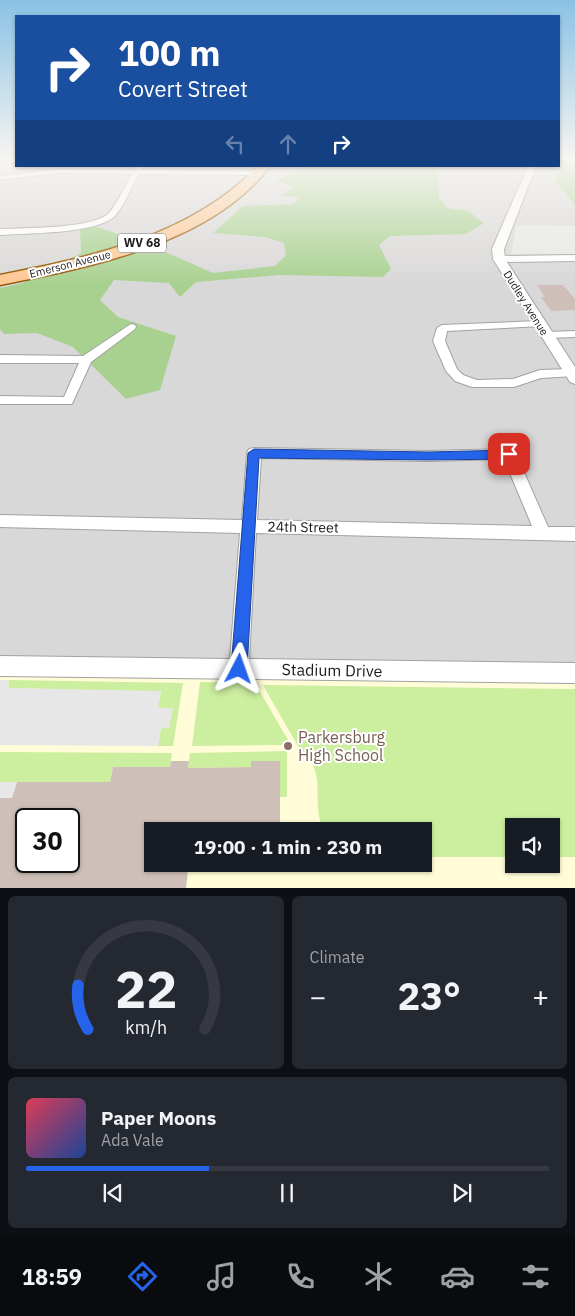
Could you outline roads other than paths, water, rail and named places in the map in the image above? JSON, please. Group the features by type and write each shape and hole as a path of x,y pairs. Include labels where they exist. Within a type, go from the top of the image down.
{"main road":[{"name":"Emerson Avenue","path":"0,280 85,262 159,237 189,224 223,201"}],"street":[{"path":"0,232 93,224 104,220 113,212 119,201"},
{"name":"Dudley Avenue","path":"517,201 498,249 499,259 573,376"},
{"path":"499,259 575,258"},
{"path":"539,324 442,328 439,341 452,371 459,378 476,384 514,383 540,374 573,376"},
{"path":"0,400 68,401 86,360 131,327"},
{"path":"546,335 575,334"},
{"path":"0,359 86,360"},
{"path":"239,669 254,453 429,456 509,454 544,533"},
{"name":"24th Street","path":"0,521 249,525 575,534"},
{"name":"Stadium Drive","path":"0,666 575,673"}],"place":[{"name":"Parkersburg High School","path":"288,746"}]}
